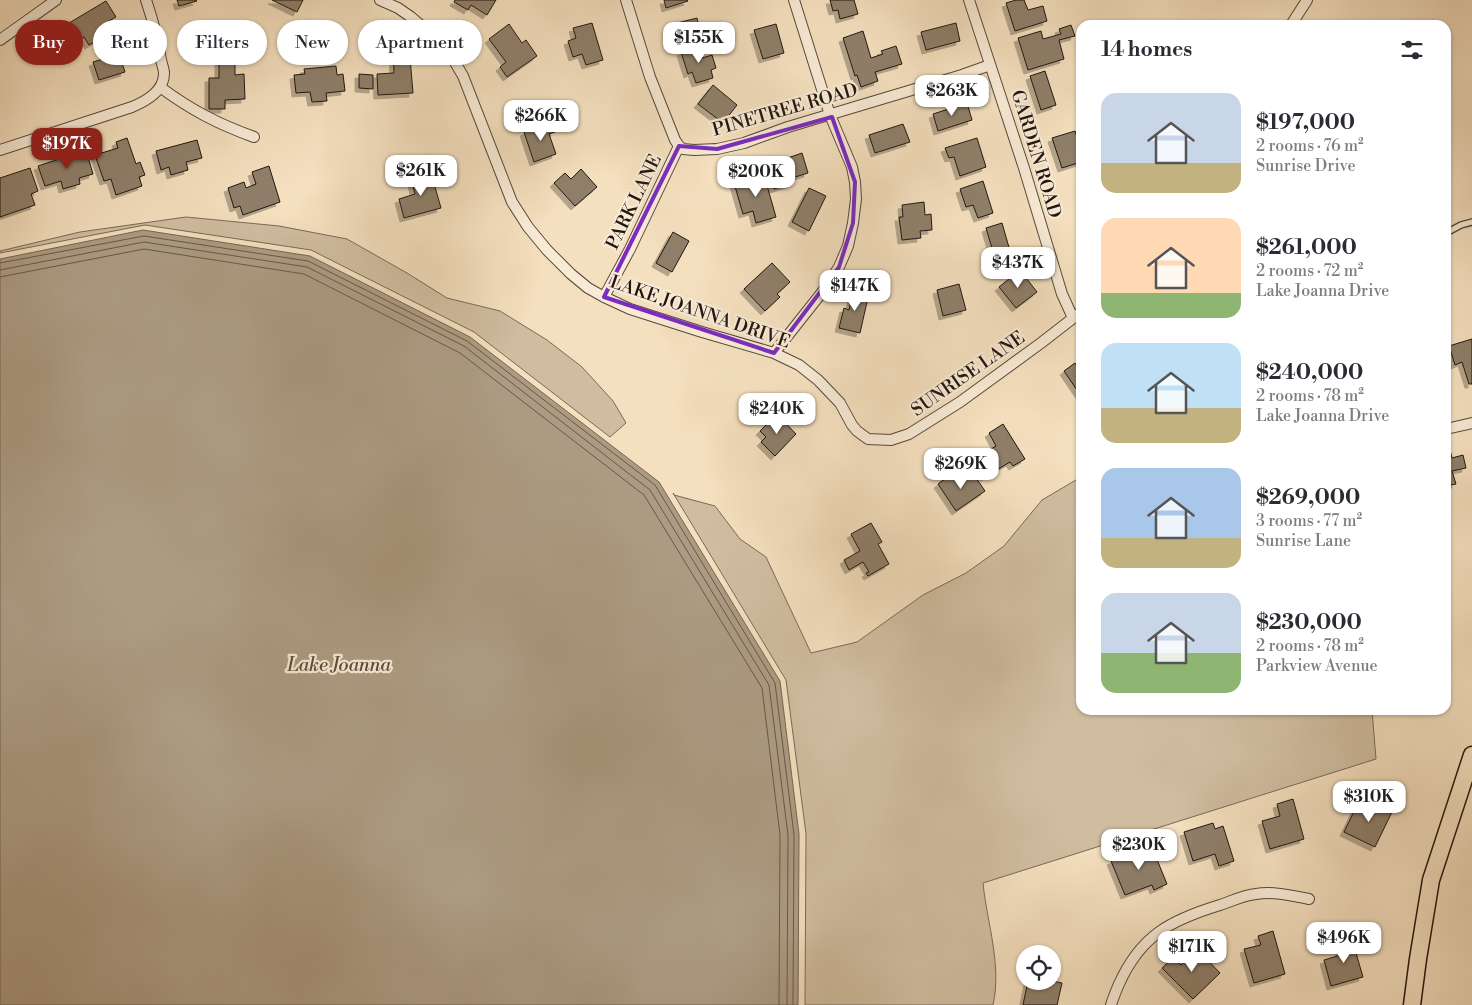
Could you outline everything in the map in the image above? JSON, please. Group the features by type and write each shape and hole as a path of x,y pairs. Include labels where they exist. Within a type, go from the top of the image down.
{"main road":[{"path":"1412,1005 1431,880 1472,755"}],"street":[{"path":"0,40 56,0"},
{"path":"0,150 132,107 147,100 160,87 164,74 157,32 146,0"},
{"name":"LAKE JOANNA DRIVE","path":"380,0 400,4 411,17 443,44 457,64 477,110 512,202 546,250 571,274 604,298 630,309 774,353 799,365 818,380 840,403 852,425 865,437"},
{"path":"626,0 650,77 679,146"},
{"path":"774,353 827,286 839,267 848,246 854,223 856,199 852,168 830,114 794,0"},
{"name":"GARDEN ROAD","path":"969,0 1062,294 1076,314"},
{"path":"1294,20 1306,0"},
{"name":"PINETREE ROAD","path":"679,146 683,149 694,150 744,143 830,114 990,65"},
{"path":"160,87 196,112 219,124 254,137"},
{"name":"PARK LANE","path":"604,298 630,249 679,146"},
{"name":"SUNRISE LANE","path":"865,437 872,440 891,440 909,434 960,402 1076,316"},
{"path":"1451,428 1472,423"},
{"path":"1111,1005 1123,975 1136,954 1145,942 1160,930 1183,918 1212,907 1256,894 1272,893 1309,899"}],"lane":[{"path":"1451,230 1472,222"}],"highlighted area":[{"path":"832,117 855,182 853,223 839,267 774,353 604,297 679,146 717,149"}],"shaded area":[{"path":"186,217 279,226 347,239 447,298 500,311 547,340 582,367 613,401 626,423 610,437 474,332 311,250 145,225 0,253 0,251 80,232"},
{"path":"1076,480 1076,715 1372,715 1376,759 983,883 995,959 996,975 993,1005 805,1005 806,834 786,680 674,495 715,506 740,539 766,557 811,653 857,642 923,595 966,573 1004,546 1042,500"}],"water":[{"name":"Lake Joanna","path":"143,230 310,256 470,337 659,482 780,681 799,834 798,1005 0,1005 0,259"}],"building":[{"path":"177,0 196,0 197,1 179,6"},
{"path":"272,0 303,0 297,12"},
{"path":"455,0 496,0 487,15 471,5 468,10 454,2"},
{"path":"664,0 687,0 688,1 666,8"},
{"path":"830,0 854,0 858,14 840,19 838,10 833,11"},
{"path":"1024,0 1028,10 1043,6 1047,21 1015,31 1006,3"},
{"path":"106,1 116,17 111,20 93,20 93,43 89,45 83,38 83,20 74,20"},
{"path":"697,18 702,40 679,46 673,24"},
{"path":"592,23 603,60 586,65 582,54 573,57 568,41 576,38 573,28"},
{"path":"956,23 960,41 926,50 921,32"},
{"path":"509,24 522,43 526,40 537,56 507,77 500,67 506,62 489,39"},
{"path":"776,24 784,53 763,59 754,30"},
{"path":"1071,25 1075,36 1059,40 1064,59 1028,70 1018,38 1041,31 1043,39 1061,34 1059,29"},
{"path":"863,31 871,58 883,54 881,51 896,46 902,64 875,72 878,81 861,87 857,75 855,76 843,38"},
{"path":"699,46 702,58 712,55 716,68 711,70 713,78 696,83 692,72 688,74 681,52"},
{"path":"94,65 123,65 125,72 99,80"},
{"path":"219,65 235,65 235,75 244,74 245,99 225,100 225,109 209,109 209,78 219,78"},
{"path":"394,65 411,65 413,93 378,95 377,74 394,73"},
{"path":"336,66 337,75 343,74 345,91 326,93 327,101 312,102 310,92 296,93 294,75 305,74 304,69"},
{"path":"1045,71 1056,105 1041,110 1030,76"},
{"path":"359,74 373,75 373,89 359,88"},
{"path":"713,85 737,105 723,123 698,104"},
{"path":"967,103 972,120 938,131 933,114"},
{"path":"552,122 555,132 549,134 556,154 534,162 524,132"},
{"path":"903,124 910,142 875,153 869,135"},
{"path":"1075,131 1076,164 1062,168 1052,138"},
{"path":"127,138 136,164 140,162 145,175 139,177 142,186 116,195 111,179 104,181 95,155 118,148 116,142"},
{"path":"977,138 986,167 960,176 954,157 949,158 945,148"},
{"path":"197,140 202,158 186,162 188,170 171,175 169,167 161,170 156,151"},
{"path":"86,150 93,174 79,178 80,184 63,189 61,181 45,186 38,166"},
{"path":"802,153 808,173 792,178 793,183 774,189 767,169 783,163 782,160"},
{"path":"269,166 280,202 243,215 240,206 234,208 228,188 244,182 246,188 256,184 252,172"},
{"path":"30,168 38,191 31,194 35,205 0,217 0,178"},
{"path":"581,169 597,187 575,206 554,183 565,173 571,179"},
{"path":"431,173 441,208 404,218 399,199 415,194 411,178"},
{"path":"764,175 776,217 756,223 753,211 743,214 734,183"},
{"path":"983,181 993,213 978,218 973,205 966,207 960,189"},
{"path":"809,188 826,196 809,231 792,222"},
{"path":"924,202 925,215 931,214 932,230 920,231 921,238 902,240 899,217 903,217 902,205"},
{"path":"1002,223 1010,251 994,255 986,228"},
{"path":"673,232 689,241 672,272 656,263"},
{"path":"772,263 790,282 777,294 780,297 765,311 744,289"},
{"path":"1020,270 1037,292 1016,308 999,287"},
{"path":"959,284 966,310 943,316 937,290"},
{"path":"854,289 869,293 860,333 839,328 844,308 849,310"},
{"path":"1472,339 1472,384 1469,384 1462,362 1455,365 1451,345"},
{"path":"1075,363 1076,389 1064,371"},
{"path":"777,414 796,434 775,456 761,442 766,437 760,431"},
{"path":"1003,424 1025,459 1013,466 1010,462 985,477 975,459 996,446 989,433"},
{"path":"1451,454 1452,458 1463,455 1466,468 1452,471 1456,484 1451,485"},
{"path":"954,472 960,480 972,472 985,491 956,511 938,484"},
{"path":"871,523 882,542 878,544 889,564 868,576 866,573 869,572 863,562 849,570 844,560 860,551 851,534"},
{"path":"1293,799 1304,839 1270,849 1262,821 1280,816 1277,804"},
{"path":"1375,801 1393,810 1375,847 1344,832 1358,803 1371,809"},
{"path":"1213,823 1215,829 1223,826 1234,861 1219,866 1215,854 1193,861 1184,832"},
{"path":"1151,845 1167,884 1154,890 1152,885 1125,895 1111,861"},
{"path":"1273,931 1285,974 1254,983 1244,949 1261,945 1258,936"},
{"path":"1351,936 1363,977 1331,986 1324,960 1341,955 1337,940"},
{"path":"1197,949 1220,973 1193,999 1162,968 1173,958 1181,965"},
{"path":"1026,990 1060,990 1057,1005 1023,1005"}]}
